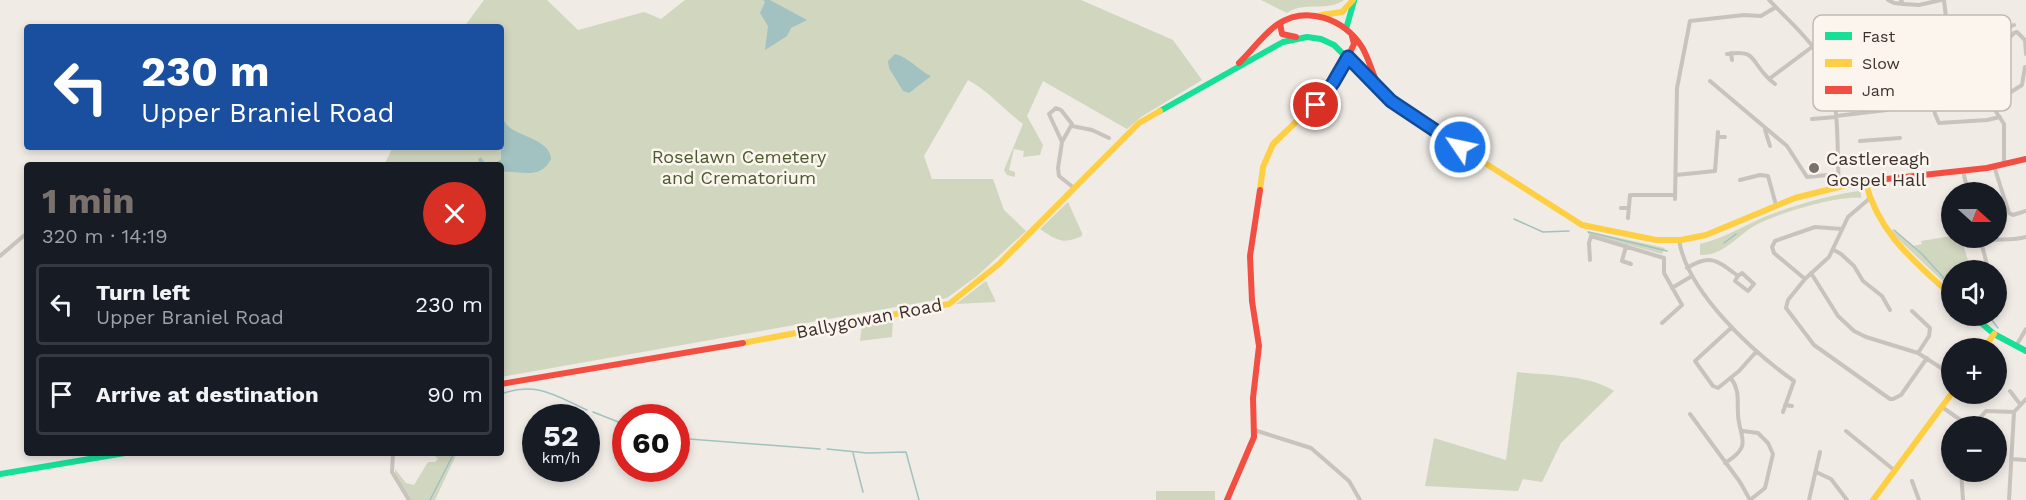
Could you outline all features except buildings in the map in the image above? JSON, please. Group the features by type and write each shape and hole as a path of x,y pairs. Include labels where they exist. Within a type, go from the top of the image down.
{"main road":[{"name":"Ballygowan Road","path":"1227,73 1280,23 1304,14 1342,12 1353,0"},
{"path":"1346,29 1353,0"},
{"path":"1317,15 1334,21 1352,35 1362,49 1383,93"},
{"path":"1280,23 1282,34 1321,39 1346,55 1391,101 1550,207 1582,225 1647,239 1679,240 1711,234 1776,205 1839,186 1994,166 2026,159"},
{"path":"1227,500 1252,443 1254,430 1253,398 1259,346 1252,301 1250,256 1263,167 1268,152 1280,136 1316,105 1343,67 1346,55 1353,44 1352,35"},
{"name":"Ballygowan Road","path":"504,384 677,355 949,304 999,264 1139,123 1282,42 1303,38"},
{"path":"1865,181 1878,221 1893,241 1941,286"},
{"path":"1985,326 1994,334 2026,351"},
{"path":"1991,338 1994,334"},
{"path":"1873,500 1944,404"},
{"path":"0,474 107,456"}],"street":[{"path":"1769,0 1812,47 1769,79"},
{"path":"1888,0 1894,3 1919,5 1940,0 1943,15"},
{"path":"1628,218 1630,195 1675,197 1677,88 1690,21 1744,15 1761,16 1776,7"},
{"path":"2011,36 2017,32 2025,40 2026,54"},
{"path":"1732,60 1729,53 1743,51 1748,53 1775,84"},
{"path":"2011,92 2022,85 2025,68"},
{"path":"1710,81 1792,150 1807,177 1838,174"},
{"path":"2022,85 2026,90"},
{"path":"1062,142 1048,114 1056,108 1061,110 1072,126 1092,130 1109,138"},
{"path":"1835,111 1839,186"},
{"path":"1812,118 1874,111"},
{"path":"1935,111 1939,123 2000,117"},
{"path":"1996,111 2004,124 2004,164"},
{"path":"1072,126 1062,142 1058,168 1059,176 1074,188"},
{"path":"1765,129 1770,147"},
{"path":"1676,175 1715,171 1718,134 1725,137"},
{"path":"1860,141 1900,138"},
{"path":"1994,166 2009,213 2013,215 2026,211"},
{"path":"1962,170 1965,182"},
{"path":"1740,180 1760,175 1768,176 1776,205"},
{"path":"1869,199 1848,217 1834,250 1788,300 1786,305 1788,311 1814,345 1886,397 1893,399 1901,395 1927,358"},
{"path":"1621,208 1628,208"},
{"path":"1805,279 1774,253 1772,248 1775,241 1815,227 1842,229"},
{"path":"0,256 24,236"},
{"path":"1590,260 1591,236 1664,258 1664,273 1682,305 1662,323"},
{"path":"2007,240 2013,241 2026,237"},
{"path":"1679,240 1687,268 1732,327 1756,352 1794,381 1783,412"},
{"path":"1626,246 1622,261 1631,264"},
{"path":"1834,250 1854,266 1863,281 1882,296 1890,310"},
{"path":"1687,268 1702,260 1715,260 1738,276"},
{"path":"1742,273 1754,284 1748,291 1735,281 1738,276 1742,273"},
{"path":"1811,273 1838,316 1854,331 1918,353 1941,368"},
{"path":"1672,288 1692,276"},
{"path":"1912,311 1930,328 1929,336 1918,353"},
{"path":"1732,327 1695,361 1713,386 1718,388 1731,378 1756,352"},
{"path":"2016,346 2026,329"},
{"path":"1725,463 1741,448 1744,440 1738,412 1739,393 1731,378"},
{"path":"2010,391 2020,404"},
{"path":"2008,500 2014,412 2026,399"},
{"path":"1785,405 1791,406"},
{"path":"1942,407 1955,416"},
{"path":"1982,416 1986,411 2014,412"},
{"path":"1690,414 1750,500 1765,488 1773,454 1768,443 1758,433 1743,431"},
{"path":"1254,430 1311,448 1349,482 1360,500"},
{"path":"1846,431 1895,471"},
{"path":"1809,500 1820,452"},
{"path":"393,456 392,472 409,500"},
{"path":"2011,459 2026,460"},
{"path":"1815,472 1831,479 1846,500"},
{"path":"1912,481 1920,500"},
{"path":"1962,482 1963,500"}],"green space":[{"name":"Roselawn Cemetery and Crematorium","path":"484,0 547,0 578,30 644,12 661,19 685,0 1081,0 1173,40 1202,80 1141,117 1127,129 1043,81 1027,116 1043,145 1040,155 1023,157 1024,151 1014,149 1009,170 1015,172 1015,177 1007,175 1004,170 1023,124 968,80 924,156 932,179 993,179 1004,210 1026,231 977,276 947,298 504,376 504,162 386,162 392,150 504,150 504,24 466,24"},
{"path":"1261,0 1344,0 1337,4 1294,9 1287,13"},
{"path":"1861,192 1861,198 1823,202 1778,215 1749,229 1723,249 1700,255 1700,244 1764,217 1811,201"},
{"path":"1068,202 1082,236 1065,241 1040,229"},
{"path":"1888,227 1914,246 1922,244 1921,241 1941,238 1941,248 1964,248 1968,260 1941,260 1941,280"},
{"path":"1588,231 1665,248 1662,254 1588,234"},
{"path":"986,281 996,302 956,304"},
{"path":"893,319 892,337 860,341 862,325"},
{"path":"1517,372 1581,379 1614,391 1561,443 1542,482 1523,479 1518,491 1425,486 1434,438 1506,460"},
{"path":"435,456 456,456 435,500 411,500 395,475 395,469 406,483 414,485 428,462 435,462 438,459"},
{"path":"1156,491 1215,491 1215,500 1156,500"}],"water":[{"path":"763,0 770,0 807,20 791,28 787,36 765,50 768,26 760,13 765,2"},
{"path":"895,54 905,58 931,76 909,93 903,91 889,68 888,61"},
{"path":"504,120 509,127 546,147 551,159 541,170 529,173 504,172 504,162 497,162 501,159 501,150 504,150"}],"waterway":[{"path":"1514,219 1543,232 1569,231"},
{"path":"1894,230 1922,254 1941,275"},
{"path":"1588,232 1667,251"},
{"path":"1724,243 1736,234"},
{"path":"504,393 513,390 535,390 555,395 574,404"},
{"path":"600,415 612,419"},
{"path":"690,439 820,449"},
{"path":"827,449 867,453 906,452 919,500"},
{"path":"853,453 863,492"},
{"path":"430,500 452,456"}],"traffic: fast":[{"path":"1346,29 1354,1"},
{"path":"1160,111 1283,42 1307,37 1321,39 1334,45 1391,101 1463,149"},
{"path":"1985,326 1994,334 2026,351"},
{"path":"0,474 107,456"}],"traffic: slow":[{"path":"1321,15 1342,12 1353,0"},
{"path":"1260,190 1263,167 1273,144 1325,94 1348,57"},
{"path":"743,343 949,304 999,264 1139,123 1160,111"},
{"path":"1463,149 1582,225 1656,240 1681,240 1706,235 1795,198 1859,182"},
{"path":"1865,181 1871,200 1888,231 1911,258 1941,286"},
{"path":"1991,338 1994,334"},
{"path":"1873,500 1944,404"}],"traffic: jam":[{"path":"1239,63 1278,24 1289,18 1313,16 1335,22 1354,37 1362,47 1378,85"},
{"path":"1280,23 1282,34 1296,37"},
{"path":"1348,57 1354,44 1352,36"},
{"path":"1859,182 1987,168 2026,159"},
{"path":"1227,500 1254,437 1253,398 1259,346 1252,301 1250,256 1260,190"},
{"path":"504,383 743,343"}],"place":[{"name":"Castlereagh Gospel Hall","path":"1814,168"}],"route":[{"path":"1316,105 1333,83 1348,57 1391,101 1460,147"}]}
